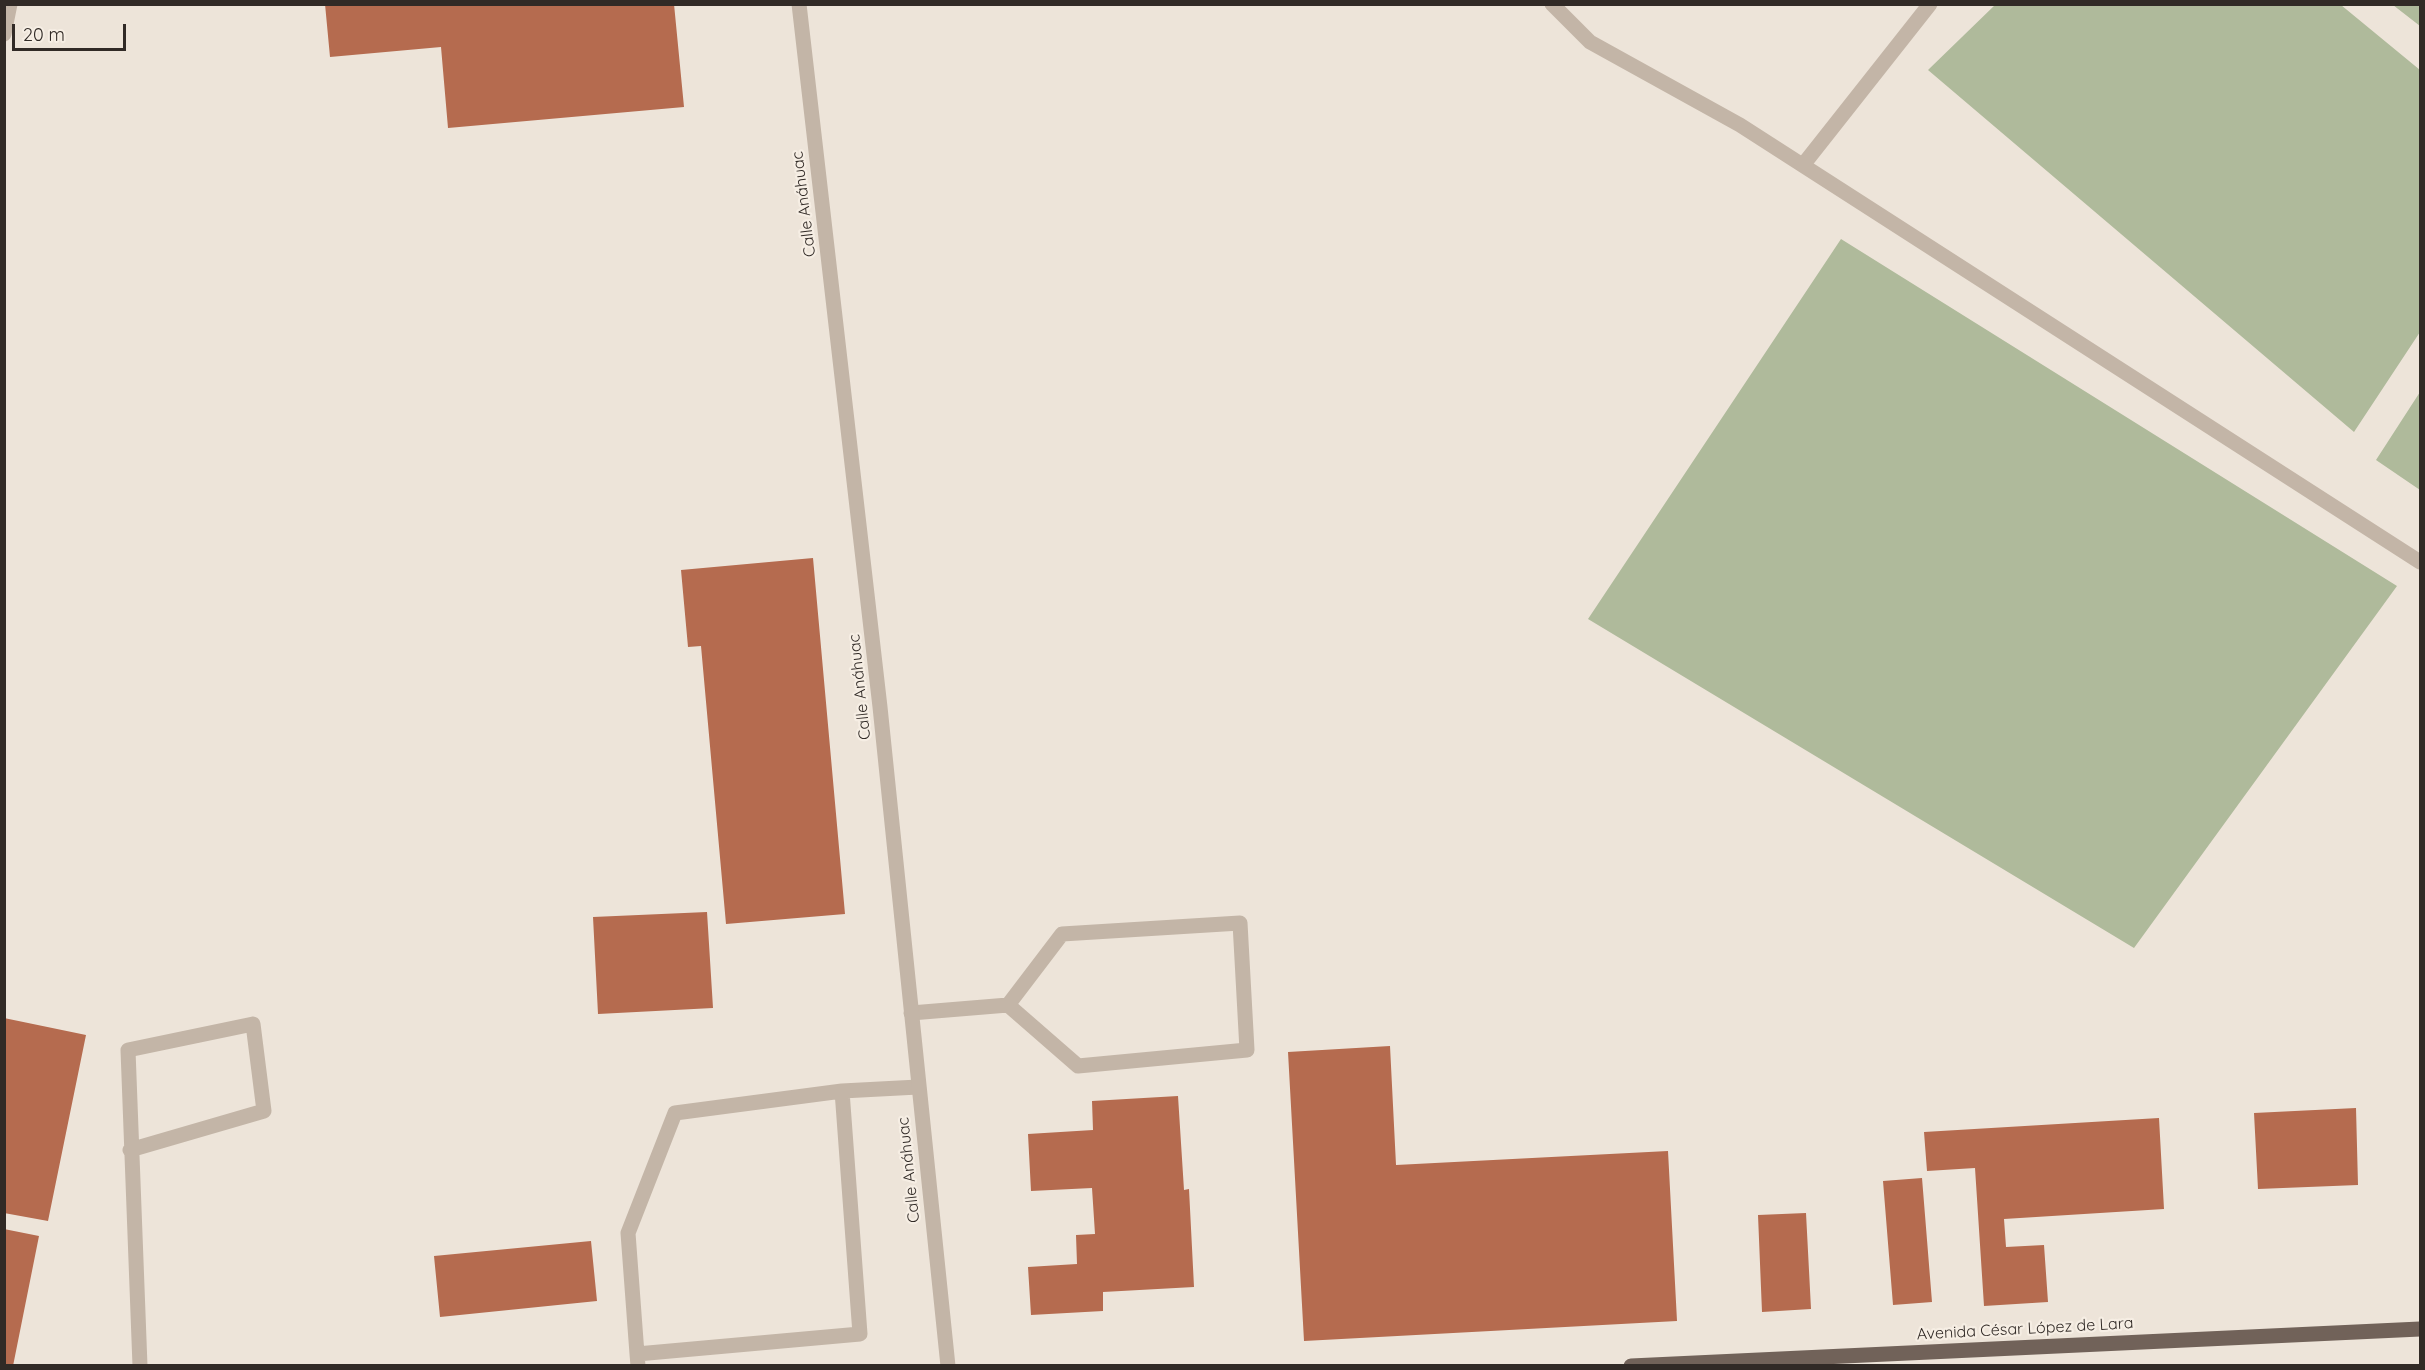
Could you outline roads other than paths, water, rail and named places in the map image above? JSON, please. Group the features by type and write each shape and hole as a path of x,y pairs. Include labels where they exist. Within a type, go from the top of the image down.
{"main road":[{"name":"Avenida César López de Lara","path":"1630,1365 2421,1329"}],"street":[{"path":"4,34 10,4"},
{"name":"Calle Anáhuac","path":"799,4 880,707 948,1365"},
{"path":"1552,4 1590,42 1740,125 2421,562"},
{"path":"1803,165 1930,4"},
{"path":"911,1013 1008,1005 1078,1066 1247,1050 1240,923 1062,934 1008,1005"},
{"path":"130,1150 264,1111 254,1024 128,1050 130,1150 140,1365"},
{"path":"842,1091 860,1334 638,1360 628,1233 675,1113 842,1091 918,1087"}]}
